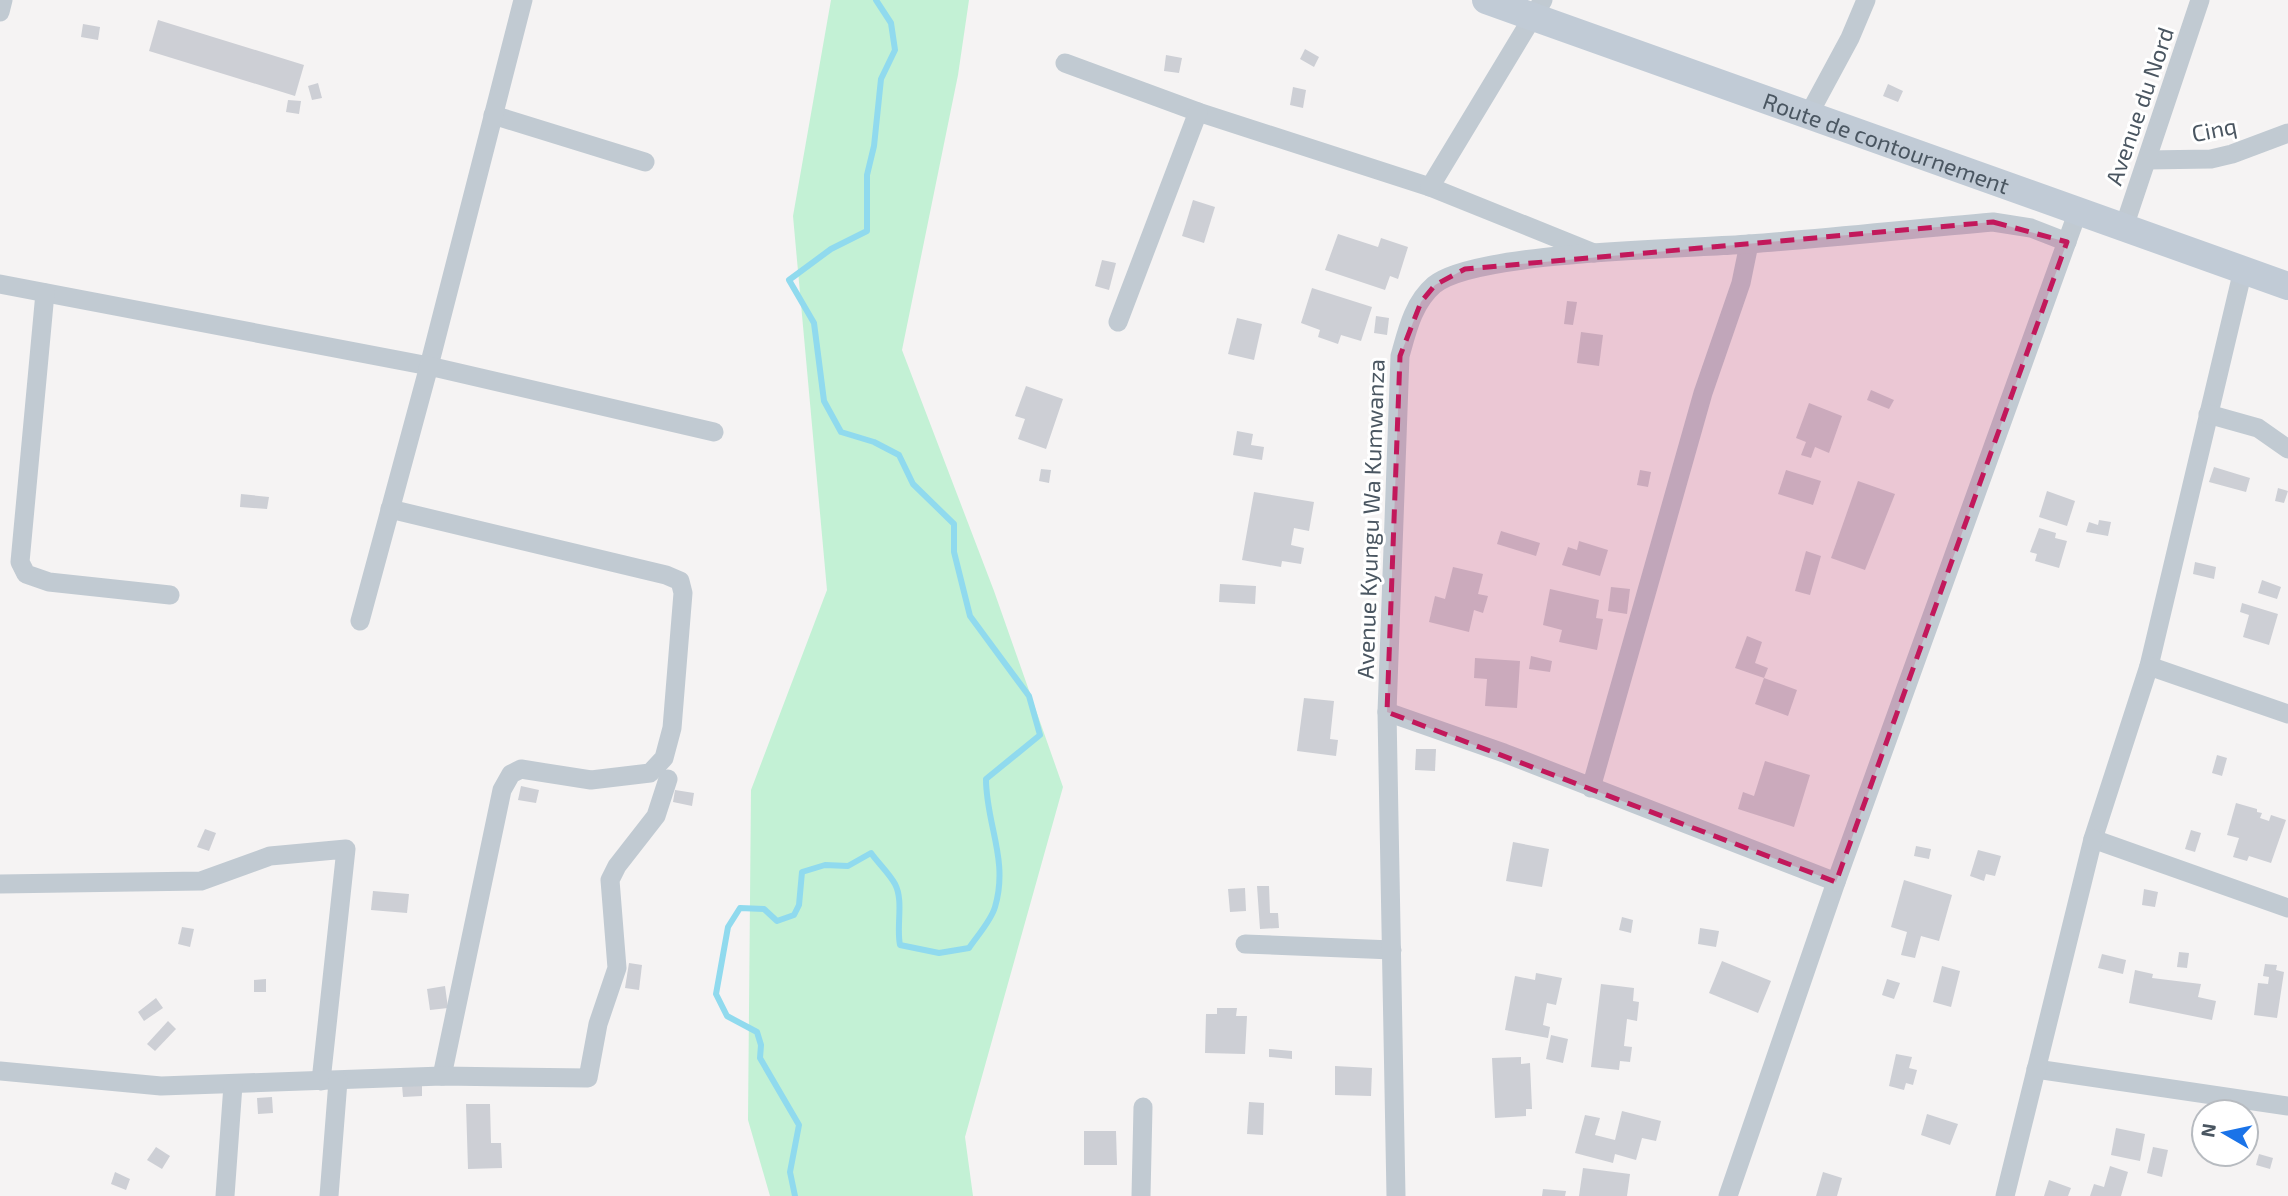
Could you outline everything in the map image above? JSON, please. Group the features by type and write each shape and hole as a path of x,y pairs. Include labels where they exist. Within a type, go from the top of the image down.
{"street":[{"path":"0,12 3,0"},
{"path":"360,621 523,0"},
{"name":"Route de contournement","path":"1486,0 1538,8 1809,114 2288,286"},
{"path":"1809,114 1850,38 1866,0"},
{"name":"Avenue du Nord","path":"2124,227 2200,0"},
{"path":"1430,187 1538,8"},
{"path":"1065,63 1198,112 1430,187 1595,254"},
{"path":"1118,322 1198,112"},
{"path":"494,115 645,162"},
{"name":"Cinq","path":"2147,160 2211,159 2288,133"},
{"path":"1728,1196 1836,882 2078,211"},
{"name":"Avenue Kyungu Wa Kumwanza","path":"1396,1196 1387,712 1400,356 1410,320 1434,285 1465,270 1595,254 1749,244 1993,222 2031,228 2067,242"},
{"path":"1591,788 1703,393 1741,283 1749,244"},
{"path":"2005,1196 2093,839 2149,666 2243,270"},
{"path":"0,284 429,366 714,432"},
{"path":"45,293 20,562 26,575 49,582 170,595"},
{"path":"2208,414 2259,428 2288,449"},
{"path":"390,509 666,575 680,581 683,593 672,728 664,758 650,774 591,780 521,769 511,774 502,790 442,1076"},
{"path":"2149,666 2288,714"},
{"path":"1387,712 1504,753 1836,882"},
{"path":"0,1071 161,1086 442,1076 588,1079 598,1024 617,968 610,880 617,866 656,816 668,779"},
{"path":"2093,839 2288,908"},
{"path":"0,884 201,881 270,856 346,849 329,1081 329,1196"},
{"path":"1245,944 1392,950"},
{"path":"2036,1069 2288,1106"},
{"path":"225,1196 233,1085"},
{"path":"1141,1196 1143,1107"}],"highlighted area":[{"path":"1993,222 2067,242 1836,882 1387,712 1400,356 1421,302 1435,285 1465,269"}],"green space":[{"path":"831,0 969,0 958,75 902,350 994,591 1063,787 965,1137 973,1196 770,1196 748,1120 751,790 827,590 793,216"}],"building":[{"path":"158,20 304,65 295,96 149,51"},
{"path":"83,24 100,27 98,40 81,37"},
{"path":"1305,49 1319,57 1314,67 1300,59"},
{"path":"1166,55 1182,58 1179,73 1164,71"},
{"path":"318,83 322,98 312,100 308,86"},
{"path":"1888,84 1903,91 1898,102 1883,96"},
{"path":"1293,87 1306,90 1303,108 1290,105"},
{"path":"288,100 301,101 299,114 286,112"},
{"path":"1193,200 1215,207 1204,243 1182,236"},
{"path":"1338,234 1378,247 1381,238 1408,247 1398,279 1390,276 1385,290 1325,270"},
{"path":"1102,260 1116,263 1109,290 1095,286"},
{"path":"1312,288 1372,307 1361,341 1341,335 1338,344 1318,337 1320,330 1301,323"},
{"path":"1567,301 1577,302 1573,325 1564,324"},
{"path":"1376,316 1389,318 1387,335 1374,333"},
{"path":"1237,318 1262,324 1254,360 1228,354"},
{"path":"1581,332 1603,335 1599,366 1577,363"},
{"path":"1026,386 1063,399 1046,449 1018,439 1025,419 1015,416"},
{"path":"1871,390 1894,400 1889,409 1867,400"},
{"path":"1809,403 1842,416 1829,453 1815,447 1811,458 1801,455 1806,442 1796,438"},
{"path":"1237,431 1253,434 1251,445 1264,447 1262,460 1233,455"},
{"path":"2214,467 2250,478 2246,492 2209,482"},
{"path":"1041,469 1051,470 1049,483 1039,481"},
{"path":"1640,470 1651,472 1648,487 1637,485"},
{"path":"1786,470 1821,481 1813,505 1778,494"},
{"path":"1858,481 1895,494 1865,570 1831,558"},
{"path":"2278,488 2288,491 2284,503 2275,501"},
{"path":"2047,491 2075,501 2067,526 2039,517"},
{"path":"1254,492 1314,502 1309,531 1294,528 1291,545 1304,548 1301,564 1282,561 1281,567 1242,560"},
{"path":"241,494 269,497 267,509 240,507"},
{"path":"2099,520 2111,522 2108,536 2086,532 2089,522 2098,525"},
{"path":"2039,528 2056,533 2055,538 2067,541 2059,568 2035,561 2037,554 2030,552"},
{"path":"1501,531 1540,543 1536,556 1497,544"},
{"path":"1579,541 1608,550 1600,576 1562,565 1568,547 1577,550"},
{"path":"1806,551 1821,556 1810,595 1795,591"},
{"path":"2195,562 2216,567 2214,579 2193,574"},
{"path":"1453,567 1483,574 1478,594 1488,596 1483,613 1474,610 1469,632 1429,622 1435,596 1445,599"},
{"path":"2262,580 2281,587 2277,599 2258,593"},
{"path":"1220,584 1256,586 1255,604 1219,602"},
{"path":"1611,587 1630,589 1627,614 1608,611"},
{"path":"1550,589 1599,600 1596,618 1603,619 1597,650 1559,642 1562,630 1543,625"},
{"path":"2242,603 2278,614 2269,645 2243,637 2249,615 2240,612"},
{"path":"1747,636 1762,642 1755,663 1768,668 1764,678 1735,668"},
{"path":"1531,656 1552,661 1550,672 1529,669"},
{"path":"1475,658 1520,661 1517,708 1485,706 1487,679 1474,678"},
{"path":"1764,678 1797,690 1788,716 1755,704"},
{"path":"1304,698 1334,701 1330,739 1338,740 1336,756 1297,751"},
{"path":"1416,749 1436,749 1435,771 1415,770"},
{"path":"2217,755 2227,758 2222,776 2212,773"},
{"path":"1765,761 1810,775 1794,827 1738,809 1743,792 1754,796"},
{"path":"521,786 539,790 536,803 518,800"},
{"path":"675,790 694,793 692,806 673,802"},
{"path":"2236,803 2257,809 2257,812 2262,813 2260,818 2269,821 2271,815 2286,820 2271,863 2249,856 2247,861 2233,857 2239,838 2227,835"},
{"path":"205,829 216,833 209,851 197,847"},
{"path":"2191,830 2201,833 2195,852 2185,849"},
{"path":"1513,842 1549,849 1542,887 1506,881"},
{"path":"1916,846 1931,849 1929,859 1914,856"},
{"path":"1978,850 2001,856 1995,876 1986,874 1984,881 1970,876"},
{"path":"1904,880 1952,895 1939,941 1921,936 1915,958 1901,955 1907,932 1891,927"},
{"path":"1257,886 1269,886 1270,913 1278,913 1279,928 1260,929"},
{"path":"1245,888 1246,911 1230,912 1228,889"},
{"path":"2144,889 2158,892 2155,907 2142,905"},
{"path":"373,891 409,894 407,913 371,910"},
{"path":"1622,917 1633,920 1631,933 1619,930"},
{"path":"182,927 194,929 190,947 178,944"},
{"path":"1700,928 1719,931 1716,947 1698,944"},
{"path":"2179,952 2189,953 2187,968 2177,967"},
{"path":"2102,954 2126,960 2123,974 2098,968"},
{"path":"1722,961 1771,981 1758,1013 1709,993"},
{"path":"629,963 642,965 639,990 625,988"},
{"path":"2265,964 2277,965 2276,970 2284,972 2277,1018 2254,1015 2258,983 2268,984 2269,977 2263,976"},
{"path":"1942,966 1960,971 1951,1007 1933,1002"},
{"path":"2135,970 2153,974 2152,978 2201,984 2198,997 2216,1001 2212,1020 2129,1003"},
{"path":"1536,973 1562,978 1556,1005 1547,1003 1543,1025 1550,1027 1548,1038 1505,1030 1515,976 1535,980"},
{"path":"266,979 266,992 254,992 254,980"},
{"path":"1887,979 1900,983 1894,999 1882,995"},
{"path":"1601,984 1634,988 1633,1001 1639,1002 1637,1021 1627,1019 1624,1046 1632,1047 1630,1062 1620,1061 1619,1070 1591,1067"},
{"path":"445,986 448,1008 430,1010 427,989"},
{"path":"156,998 163,1008 144,1021 138,1012"},
{"path":"1217,1008 1237,1008 1236,1016 1247,1016 1245,1054 1205,1053 1206,1014 1217,1014"},
{"path":"168,1021 176,1029 155,1051 147,1044"},
{"path":"1551,1035 1568,1039 1563,1063 1546,1059"},
{"path":"1269,1049 1292,1051 1292,1059 1269,1057"},
{"path":"1896,1054 1912,1057 1909,1068 1917,1070 1913,1085 1906,1083 1904,1090 1889,1086"},
{"path":"1521,1057 1521,1064 1530,1063 1532,1109 1526,1109 1526,1116 1495,1118 1492,1058"},
{"path":"1335,1066 1372,1068 1371,1096 1335,1095"},
{"path":"422,1084 422,1096 403,1097 402,1085"},
{"path":"272,1097 273,1113 258,1114 257,1098"},
{"path":"1249,1102 1264,1103 1263,1135 1247,1134"},
{"path":"466,1104 490,1104 491,1143 501,1143 502,1168 468,1169"},
{"path":"1622,1111 1661,1121 1656,1141 1642,1138 1636,1160 1615,1154 1613,1163 1575,1153 1585,1115 1600,1118 1595,1135 1615,1140"},
{"path":"1927,1114 1958,1124 1950,1145 1921,1135"},
{"path":"2116,1128 2145,1134 2140,1161 2111,1155"},
{"path":"1084,1131 1116,1131 1117,1165 1084,1165"},
{"path":"156,1147 170,1156 162,1169 147,1160"},
{"path":"2153,1147 2168,1150 2162,1177 2147,1173"},
{"path":"2260,1154 2273,1158 2270,1169 2260,1166"},
{"path":"2110,1166 2128,1172 2121,1196 2090,1196 2094,1184 2104,1187"},
{"path":"1583,1168 1630,1174 1627,1196 1579,1196"},
{"path":"115,1172 130,1179 126,1190 111,1184"},
{"path":"1823,1172 1842,1178 1837,1196 1816,1196"},
{"path":"2049,1180 2071,1188 2068,1196 2044,1196"},
{"path":"1543,1189 1566,1191 1565,1196 1542,1196"}],"waterway":[{"path":"795,1196 790,1172 799,1125 760,1058 761,1045 757,1032 727,1016 716,994 728,927 740,908 764,909 777,921 794,915 799,905 802,872 825,865 848,866 871,853 893,880 898,891 900,945 939,953 969,948 990,918 999,890 1000,874 986,779 1040,735 1029,696 970,616 954,552 954,524 913,484 899,455 874,442 841,432 824,401 814,323 789,280 831,249 867,231 867,175 874,146 881,79 895,50 891,23 876,0"}]}
